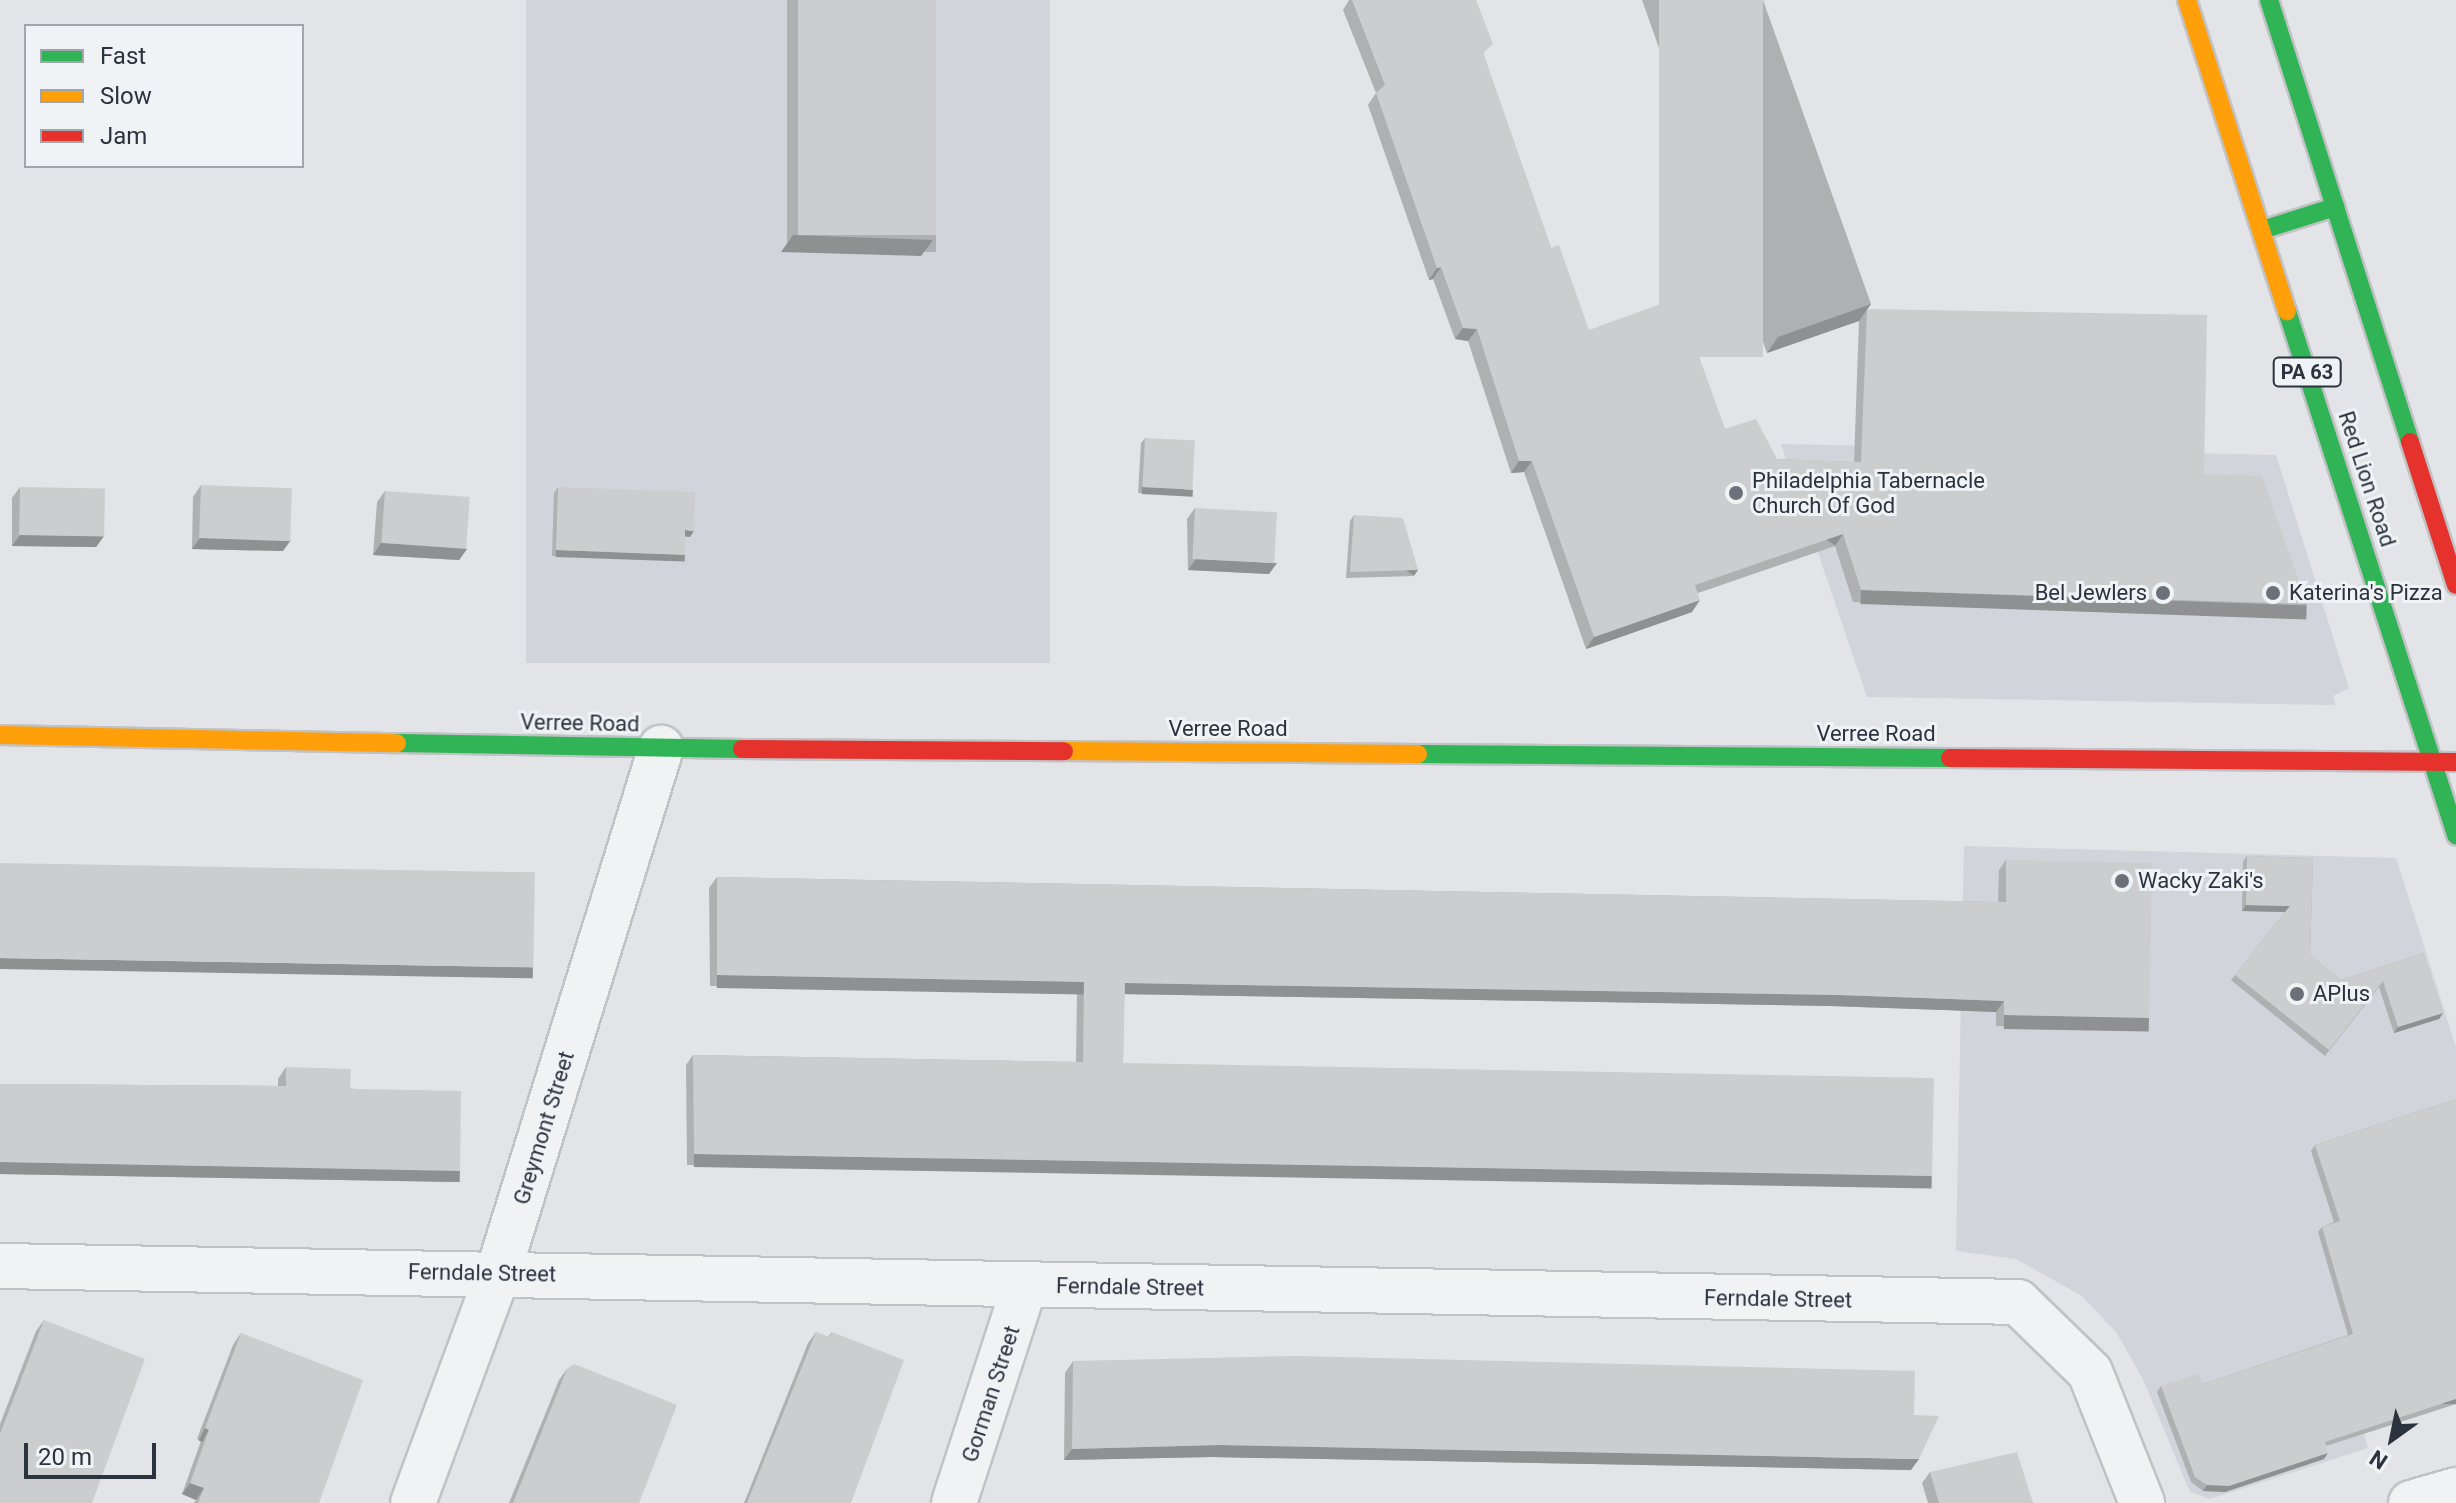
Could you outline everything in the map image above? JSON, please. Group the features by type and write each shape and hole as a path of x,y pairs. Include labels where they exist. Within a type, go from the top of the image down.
{"main road":[{"name":"Red Lion Road","path":"2187,0 2456,835"},
{"path":"2269,0 2456,585"},
{"path":"2262,230 2335,207"},
{"name":"Verree Road","path":"0,735 661,748 2456,762"}],"street":[{"name":"Greymont Street","path":"413,1503 498,1273 661,748"},
{"name":"Ferndale Street","path":"0,1266 2018,1302 2090,1372 2142,1503"},
{"name":"Gorman Street","path":"954,1503 1025,1285"},
{"path":"2411,1503 2456,1490"}],"shaded area":[{"path":"526,0 1050,0 1050,663 526,663"},
{"path":"1781,444 2276,455 2349,688 2333,696 2335,705 1867,697"},
{"path":"1964,846 2396,858 2456,1047 2456,1404 2364,1434 2368,1448 2210,1499 2190,1492 2143,1379 2116,1332 2082,1296 2016,1259 1956,1251"}],"building":[{"path":"798,0 936,0 936,235 798,235"},
{"path":"1352,0 1476,0 1493,44 1483,53 1551,248 1559,245 1589,330 1669,301 1682,337 1691,334 1725,429 1756,419 1777,459 1861,462 1867,309 2207,315 2204,474 2262,476 2307,604 1861,590 1843,534 1695,585 1700,600 1594,637 1532,461 1519,461 1477,329 1463,328 1441,267 1437,268 1376,93 1385,85"},
{"path":"1659,0 1763,0 1763,357 1659,357"},
{"path":"1145,438 1195,441 1192,490 1142,487"},
{"path":"201,485 292,488 290,541 199,538"},
{"path":"20,487 105,488 104,536 19,535"},
{"path":"558,487 695,492 694,531 685,530 685,555 556,550"},
{"path":"385,491 470,497 466,549 381,543"},
{"path":"1195,508 1277,512 1274,563 1192,559"},
{"path":"1354,515 1403,518 1418,570 1350,572"},
{"path":"2247,856 2313,858 2310,955 2341,980 2423,953 2443,1013 2398,1027 2383,981 2329,1050 2235,975 2290,906 2246,905"},
{"path":"2006,860 2152,863 2149,1018 2004,1015 2004,1001 1839,995 1125,983 1123,1063 1934,1078 1932,1176 694,1154 693,1055 1083,1062 1084,982 717,975 717,877 2006,902"},
{"path":"0,863 535,872 533,967 0,958"},
{"path":"286,1067 351,1069 350,1088 356,1089 461,1091 460,1171 0,1162 0,1084 286,1086"},
{"path":"2456,1099 2456,1399 2325,1442 2328,1453 2229,1486 2207,1485 2195,1477 2161,1386 2198,1374 2203,1384 2353,1334 2322,1227 2340,1221 2315,1145"},
{"path":"44,1320 145,1359 92,1503 0,1503 0,1434"},
{"path":"816,1332 830,1337 832,1332 904,1360 851,1503 747,1503"},
{"path":"241,1333 363,1380 319,1503 198,1503 204,1488 190,1483 209,1430 205,1428"},
{"path":"1296,1356 1915,1371 1914,1415 1939,1416 1919,1459 1219,1445 1072,1449 1073,1361"},
{"path":"574,1364 677,1405 639,1503 513,1503 567,1369"},
{"path":"2017,1452 2033,1503 1939,1503 1930,1472"}],"traffic: fast":[{"path":"2269,0 2410,442"},
{"path":"2262,230 2335,207"},
{"path":"2287,311 2456,835"},
{"path":"397,743 742,749"},
{"path":"1418,754 1950,758"}],"traffic: slow":[{"path":"2187,0 2287,311"},
{"path":"0,735 397,743"},
{"path":"1064,751 1418,754"}],"traffic: jam":[{"path":"2410,442 2456,585"},
{"path":"742,749 1064,751"},
{"path":"1950,758 2456,762"}],"place":[{"name":"Philadelphia Tabernacle Church Of God","path":"1736,493"},
{"name":"Bel Jewlers","path":"2163,593"},
{"name":"Katerina's Pizza","path":"2273,593"},
{"name":"Wacky Zaki's","path":"2122,881"},
{"name":"APlus","path":"2297,994"}]}
